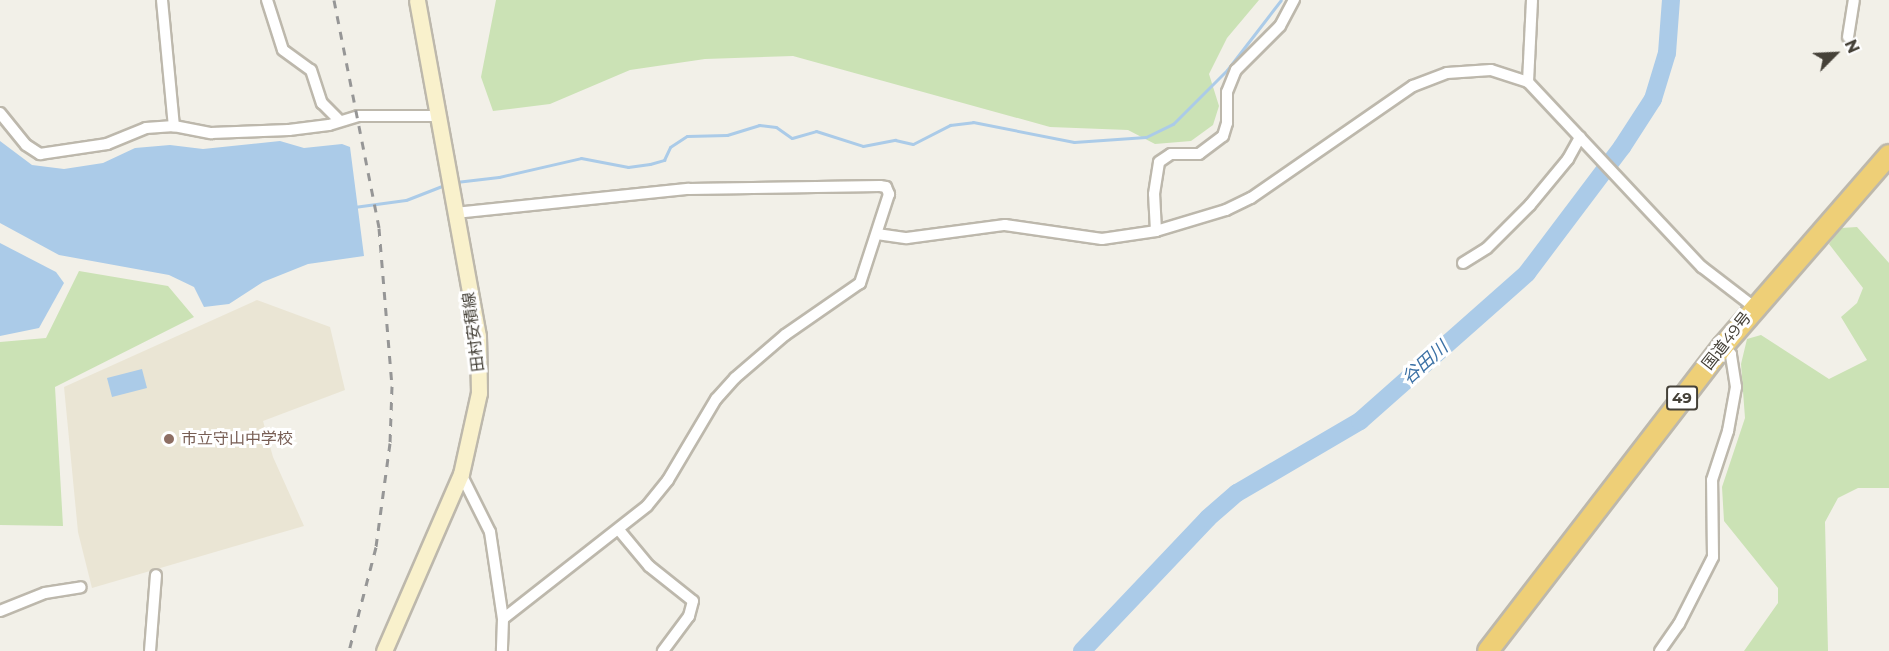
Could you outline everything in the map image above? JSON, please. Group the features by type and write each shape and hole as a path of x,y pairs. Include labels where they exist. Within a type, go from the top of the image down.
{"highway":[{"name":"国道49号","path":"1488,651 1754,307 1889,155"}],"main road":[{"name":"田村安積線","path":"384,651 461,474 476,419 479,363 417,0"}],"street":[{"path":"162,0 174,126"},
{"path":"267,0 283,50 311,70 322,103 340,121"},
{"path":"1156,231 1154,194 1159,162 1171,154 1199,154 1223,136 1227,123 1227,92 1236,70 1280,26 1294,0"},
{"path":"1528,82 1532,0"},
{"path":"1848,37 1854,0"},
{"path":"878,234 907,238 1005,225 1102,239 1156,231 1211,216 1251,198 1413,86 1427,80 1479,69 1528,82 1702,267 1754,307"},
{"path":"0,113 26,145 40,154 67,153 107,144 146,128 174,126 218,132 248,128 289,130 358,116 438,116"},
{"path":"1463,263 1487,248 1530,205 1568,159 1582,138"},
{"path":"455,213 689,189 880,186 886,187 889,194 878,234 860,283 785,334 735,378 716,399 658,495 619,530 503,619"},
{"path":"1660,651 1679,624 1713,557 1712,480 1728,431 1736,387 1733,361 1723,346"},
{"path":"461,474 490,532 503,619 502,651"},
{"path":"619,530 650,566 693,601 689,616 663,651"},
{"path":"150,651 156,575"},
{"path":"0,611 45,593 81,588"}],"shaded area":[{"name":"市立守山中学校","path":"257,300 330,327 345,390 263,421 273,457 304,526 92,588 78,532 64,387"}],"green space":[{"path":"496,0 1259,0 1227,38 1209,74 1219,106 1213,125 1191,141 1155,144 1128,130 1050,127 793,56 705,59 630,70 550,104 493,111 481,77"},
{"path":"1857,227 1889,263 1889,488 1858,488 1838,498 1825,522 1828,651 1744,651 1778,603 1778,588 1724,521 1722,487 1745,418 1741,364 1747,339 1761,335 1829,379 1867,360 1841,317 1857,303 1863,288 1829,244 1841,228"},
{"path":"79,271 168,286 194,317 55,387 63,526 0,525 0,342 46,338"}],"water":[{"path":"0,141 32,165 64,169 103,163 135,148 170,145 203,149 280,141 304,148 342,144 350,147 364,256 308,264 263,282 229,304 204,307 194,287 169,275 59,255 0,223"},
{"path":"0,243 56,272 64,283 39,328 0,336"},
{"path":"142,369 147,388 112,397 107,378"}],"waterway":[{"path":"456,182 499,177 581,158 628,167 650,164 664,160 670,147 687,136 727,135 759,125 776,127 792,138 816,131 863,146 895,140 913,144 950,125 973,122 1074,142 1146,137 1173,124 1227,70 1281,0"},
{"name":"谷田川","path":"1082,651 1208,518 1237,493 1360,421 1527,273 1622,147 1653,99 1667,53 1671,0"},
{"path":"354,207 406,200 447,184"}],"railway":[{"path":"334,0 379,228 392,386 390,443 376,547 349,651"}],"place":[{"name":"市立守山中学校","path":"169,439"}]}
